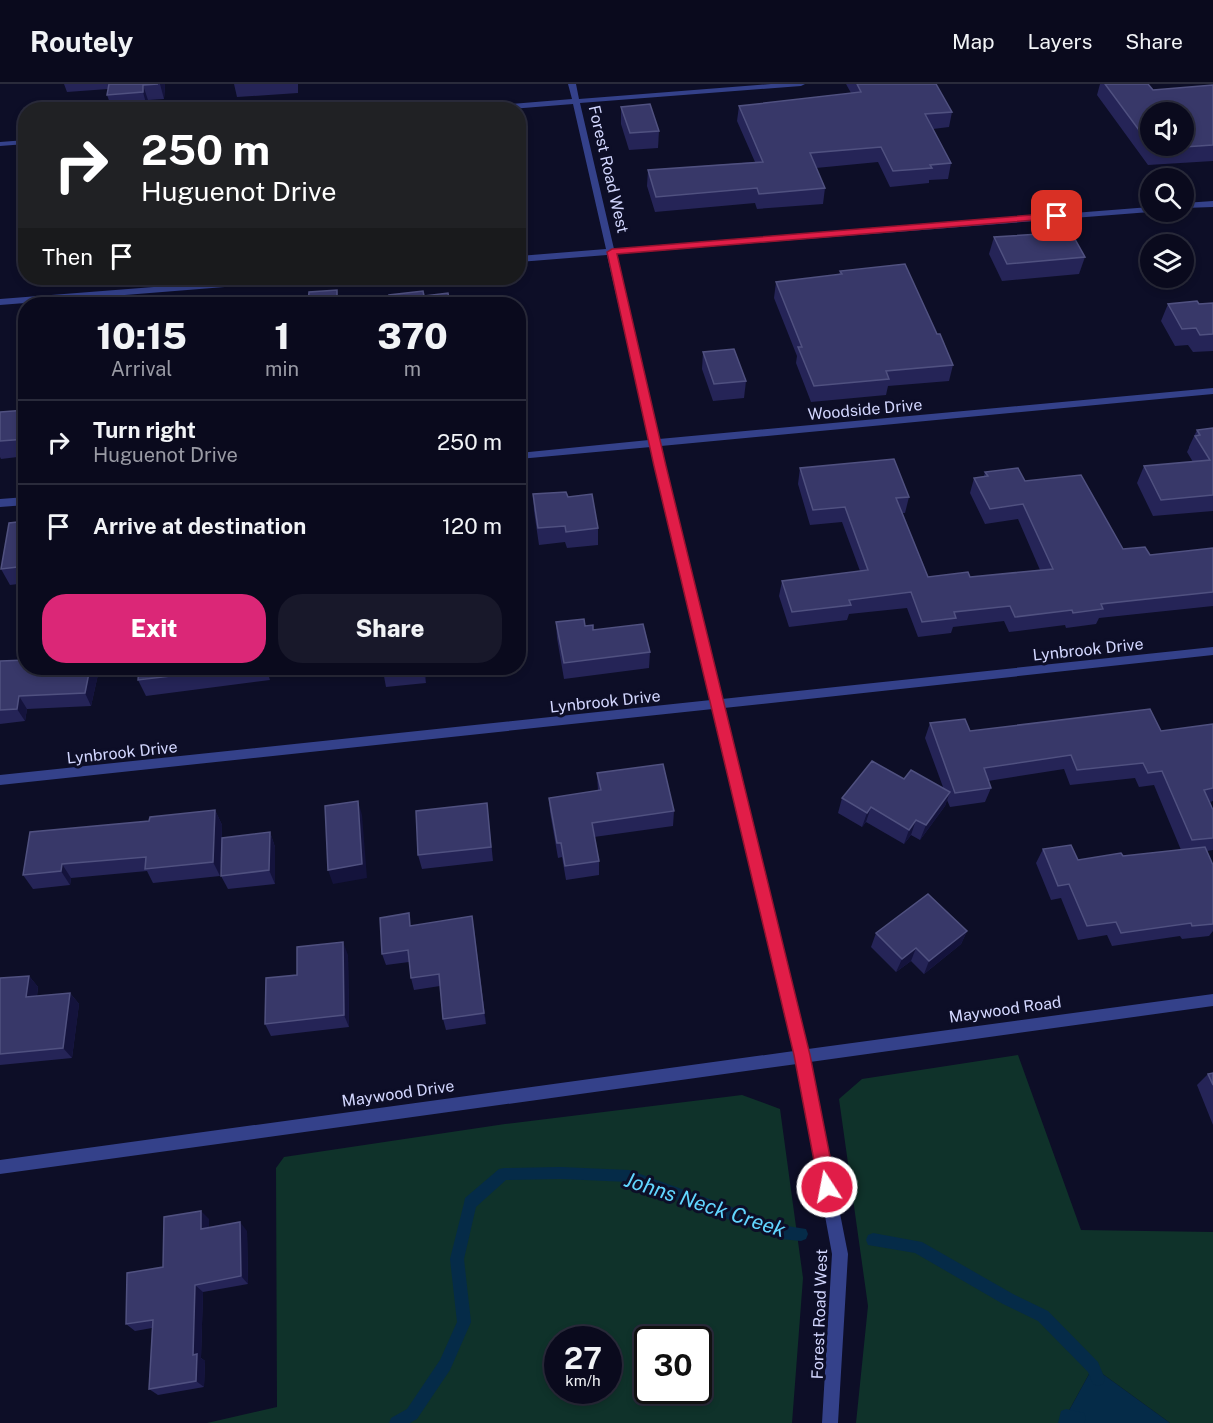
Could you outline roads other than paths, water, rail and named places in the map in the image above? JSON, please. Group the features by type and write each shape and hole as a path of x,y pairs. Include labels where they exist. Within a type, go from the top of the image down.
{"street":[{"name":"Forest Road West","path":"572,84 655,444 802,1055 840,1254 830,1423"},
{"path":"526,105 801,84"},
{"path":"0,144 18,143"},
{"path":"1194,205 1213,204"},
{"path":"526,258 1140,210"},
{"path":"62,297 211,285"},
{"path":"0,302 18,301"},
{"name":"Woodside Drive","path":"526,455 1213,391"},
{"path":"0,503 18,502"},
{"name":"Lynbrook Drive","path":"0,780 718,706 1213,651"},
{"name":"Maywood Road","path":"802,1055 1213,1000"},
{"name":"Maywood Drive","path":"0,1167 802,1055"}],"water":[{"path":"1093,1367 1170,1423 1076,1423 1066,1416"}],"waterway":[{"name":"Johns Neck Creek","path":"396,1423 412,1414 445,1365 464,1322 457,1259 470,1203 504,1174 561,1173 629,1176 781,1232 801,1234"},
{"name":"Johns Neck Creek","path":"873,1240 917,1247 1008,1299 1043,1316 1093,1367 1098,1379"},
{"path":"1065,1423 1066,1416 1079,1418"}]}
